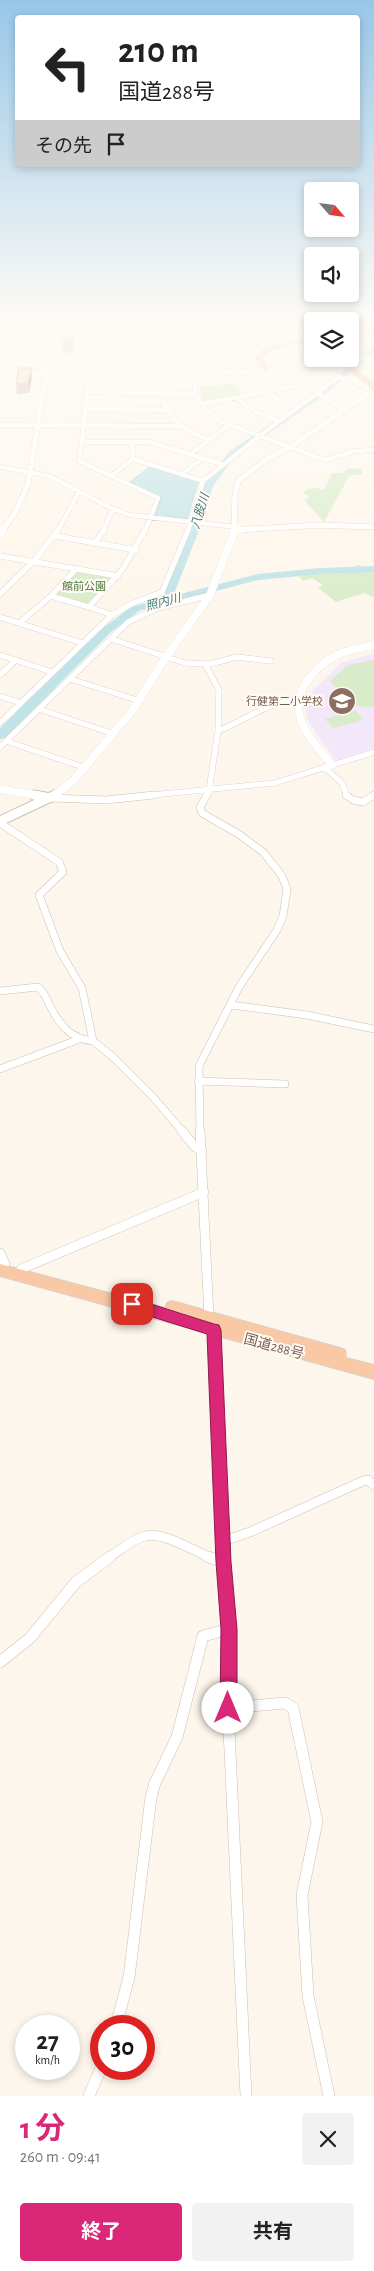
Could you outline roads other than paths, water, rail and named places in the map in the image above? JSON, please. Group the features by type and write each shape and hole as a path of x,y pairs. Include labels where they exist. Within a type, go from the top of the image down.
{"highway":[{"name":"国道288号","path":"1,1263 374,1372"},
{"name":"国道288号","path":"1,1263 150,1309 374,1365"}],"street":[{"path":"0,534 19,504 28,484 40,419"},
{"path":"83,419 79,461 158,498 136,550 118,576 89,607"},
{"path":"171,419 179,426 209,440"},
{"path":"216,419 258,437 325,460 355,451 374,450"},
{"path":"273,419 278,421"},
{"path":"0,723 112,615 133,603 154,597 162,592 191,523 203,480 281,419"},
{"path":"0,822 51,798 86,768 140,701 166,657 210,594 235,529 236,483 267,459 290,447 333,419"},
{"path":"0,425 179,426"},
{"path":"190,454 229,426"},
{"path":"82,442 150,442 222,464"},
{"path":"132,442 132,458"},
{"path":"110,476 132,458"},
{"path":"132,458 203,480"},
{"path":"182,474 203,458"},
{"path":"0,467 49,476 114,510 130,515 235,529 320,525 374,528"},
{"path":"0,594 35,562 55,536 68,516 78,491"},
{"path":"95,543 106,527 114,510"},
{"path":"55,536 136,550"},
{"path":"0,556 118,576"},
{"path":"19,623 51,596 76,569"},
{"path":"0,747 128,622 149,611 210,594"},
{"path":"51,596 112,615"},
{"path":"0,618 82,643"},
{"path":"111,639 185,663 205,664 236,657 271,661"},
{"path":"374,646 346,652 329,660 307,681 298,700 300,717 328,766 342,783 346,796 362,802 374,795"},
{"path":"0,655 52,672"},
{"path":"0,675 16,660"},
{"path":"205,664 219,690 218,731 209,791 200,808 202,813 246,839 266,855 287,889 283,916 277,930 239,987 202,1061 198,1081 229,1629 228,1708 246,2096"},
{"path":"70,679 140,701"},
{"path":"0,696 21,703"},
{"path":"218,731 240,722 266,705 286,700 298,700"},
{"path":"39,709 114,734"},
{"path":"6,741 86,768"},
{"path":"0,789 51,798 106,800 209,791 286,781 374,752"},
{"path":"0,822 59,862 63,872 39,895 60,951 82,988 93,1041"},
{"path":"0,991 38,987 42,990 66,1031 77,1040"},
{"path":"231,1005 307,1015 374,1029"},
{"path":"0,1069 77,1040 93,1041 114,1057 125,1071 153,1096 194,1146 202,1152"},
{"path":"198,1081 285,1084"},
{"path":"21,1269 204,1192"},
{"path":"224,1541 250,1532 363,1481 368,1480 374,1486"},
{"path":"0,1662 30,1639 63,1597 82,1577 112,1555 145,1535 158,1536 211,1560 224,1562"},
{"path":"119,2015 129,1977 151,1797 155,1783 177,1737 203,1636 229,1629"},
{"path":"228,1708 285,1703 293,1708 317,1822 302,1895 308,1996 329,2096"},
{"path":"89,2096 96,2080"}],"water":[{"path":"150,467 198,482 187,519 155,516 161,498 130,482"}],"waterway":[{"name":"八股川","path":"166,599 197,523 208,486 233,453 284,419"},
{"name":"照内川","path":"0,735 107,630 135,609 258,577 321,571 374,569"}],"place":[{"name":"行健第二小学校","path":"342,701"}],"park label":[{"name":"館前公園","path":"84,586"}]}
